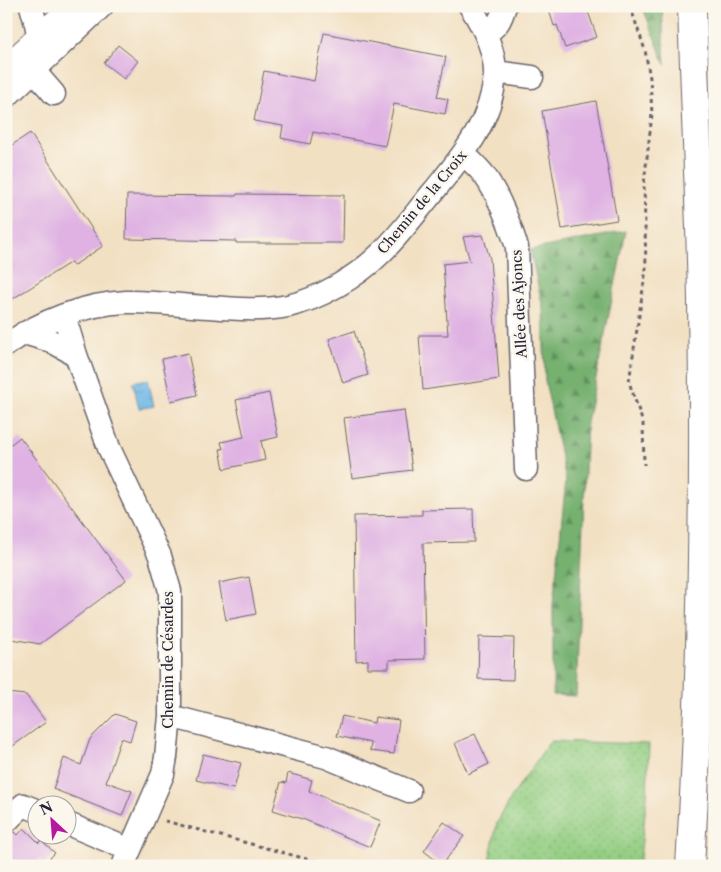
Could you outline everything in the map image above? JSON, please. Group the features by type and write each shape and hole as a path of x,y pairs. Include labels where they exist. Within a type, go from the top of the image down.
{"main road":[{"path":"6,70 76,6"},
{"path":"690,866 698,748 702,516 702,299 692,6"}],"street":[{"path":"30,6 39,39"},
{"path":"6,97 102,6"},
{"name":"Chemin de la Croix","path":"15,339 64,315 103,305 127,302 265,309 289,306 316,297 337,286 378,256 464,154 480,130 488,111 495,64 485,33 470,6"},
{"path":"485,33 492,30 500,22 505,6"},
{"path":"34,71 54,94"},
{"path":"495,72 532,77"},
{"name":"Allée des Ajoncs","path":"464,154 484,175 496,195 507,216 517,247 526,470"},
{"name":"Chemin de Césardes","path":"64,315 109,448 160,556 170,591 170,716 166,757 163,774 127,858"},
{"path":"15,339 51,341 76,355"},
{"path":"170,716 326,757 409,791"},
{"path":"6,822 23,805 28,807"},
{"path":"78,830 127,858"}],"path":[{"path":"630,6 645,50 650,78 652,114 644,184 646,269 629,382 643,424 644,465"},
{"path":"145,816 333,866"}],"green space":[{"path":"641,6 662,6 665,65 645,13"},
{"path":"626,231 587,422 576,696 553,695 553,605 566,480 545,381 543,308 530,250"},
{"path":"550,741 649,744 647,796 639,866 488,866 497,823 513,795"}],"water":[{"path":"148,379 154,406 139,409 133,382"}],"building":[{"path":"560,6 586,6 597,37 565,48 557,25 554,26 549,10"},
{"path":"324,33 446,57 437,97 448,99 445,114 394,104 385,146 313,132 310,144 281,138 283,126 254,121 264,71 314,81"},
{"path":"118,45 138,61 124,79 104,63"},
{"path":"596,101 617,220 562,229 542,111"},
{"path":"30,133 103,246 73,266 71,262 6,303 6,149"},
{"path":"237,194 344,195 343,243 236,243 236,241 126,239 127,195 236,196"},
{"path":"483,235 490,259 499,379 423,390 419,335 448,335 443,264 470,261 463,237"},
{"path":"354,331 368,375 343,383 329,339"},
{"path":"188,353 197,395 171,401 162,359"},
{"path":"269,393 278,437 261,441 265,460 224,469 220,449 223,449 221,442 244,437 236,400"},
{"path":"404,410 412,470 352,478 344,418"},
{"path":"20,437 126,580 40,644 6,638 6,448"},
{"path":"473,509 474,542 423,543 425,659 389,660 389,668 368,668 368,660 356,661 354,516 422,515 422,510"},
{"path":"249,577 256,614 226,620 219,583"},
{"path":"479,637 514,638 513,680 478,679"},
{"path":"6,693 26,695 46,722 6,751"},
{"path":"115,714 136,721 130,741 121,738 106,782 132,791 122,816 78,799 78,794 66,794 53,789 64,758 81,765 90,739"},
{"path":"342,716 374,723 375,717 399,720 394,754 370,751 371,743 337,736"},
{"path":"475,734 489,764 468,774 455,743"},
{"path":"203,754 241,763 234,789 196,780"},
{"path":"288,773 312,780 309,791 381,821 370,847 305,820 273,810 281,782 286,783"},
{"path":"444,822 464,836 442,865 424,851"},
{"path":"24,828 28,832 28,844 45,844 55,853 44,864 40,860 34,866 6,866 6,835 15,832 18,835"}]}
